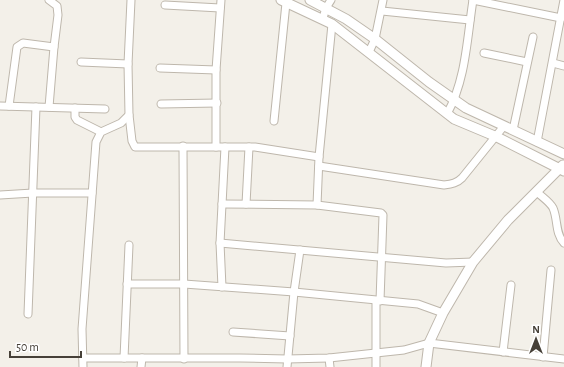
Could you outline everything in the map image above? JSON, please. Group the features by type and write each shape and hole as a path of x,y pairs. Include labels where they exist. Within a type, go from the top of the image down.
{"street":[{"path":"49,0 57,6 58,9 49,107"},
{"path":"131,0 128,64 129,115 132,141 135,147 249,147 319,157"},
{"path":"216,147 216,70 221,0"},
{"path":"310,0 328,4 375,38 429,82 466,108 564,154"},
{"path":"369,52 375,38 382,11 383,0"},
{"path":"447,114 455,99 467,48 473,0 561,18"},
{"path":"537,142 564,0"},
{"path":"274,121 283,1 323,18 332,24 447,114 563,168 508,220 473,262 443,313 429,343 426,367"},
{"path":"323,18 328,4"},
{"path":"165,5 220,8"},
{"path":"382,11 470,20"},
{"path":"317,205 319,157 332,24"},
{"path":"319,166 444,185 457,183 496,137 508,128 533,37"},
{"path":"9,106 17,47 23,43 54,47"},
{"path":"484,53 527,62"},
{"path":"81,62 128,64"},
{"path":"553,63 564,66"},
{"path":"160,68 216,70"},
{"path":"161,104 217,103"},
{"path":"0,106 105,109"},
{"path":"28,314 36,107"},
{"path":"75,108 77,120 101,132"},
{"path":"83,367 82,329 96,142 101,132 121,123 129,115"},
{"path":"183,146 184,359"},
{"path":"222,287 220,243 225,147"},
{"path":"246,204 249,147"},
{"path":"537,192 553,209 558,233 564,243"},
{"path":"0,195 33,193 92,193"},
{"path":"222,204 317,205 381,213 383,215 382,256 375,353 376,367"},
{"path":"220,243 382,256 446,263 473,262"},
{"path":"124,358 129,245"},
{"path":"287,363 300,250"},
{"path":"543,357 551,270"},
{"path":"127,284 184,284 294,292 423,305 443,313"},
{"path":"503,352 511,285"},
{"path":"233,332 290,336"},
{"path":"82,358 240,358 287,363 404,350 429,343 564,359"},
{"path":"142,358 142,367"},
{"path":"240,358 240,367"},
{"path":"329,358 330,367"}]}
